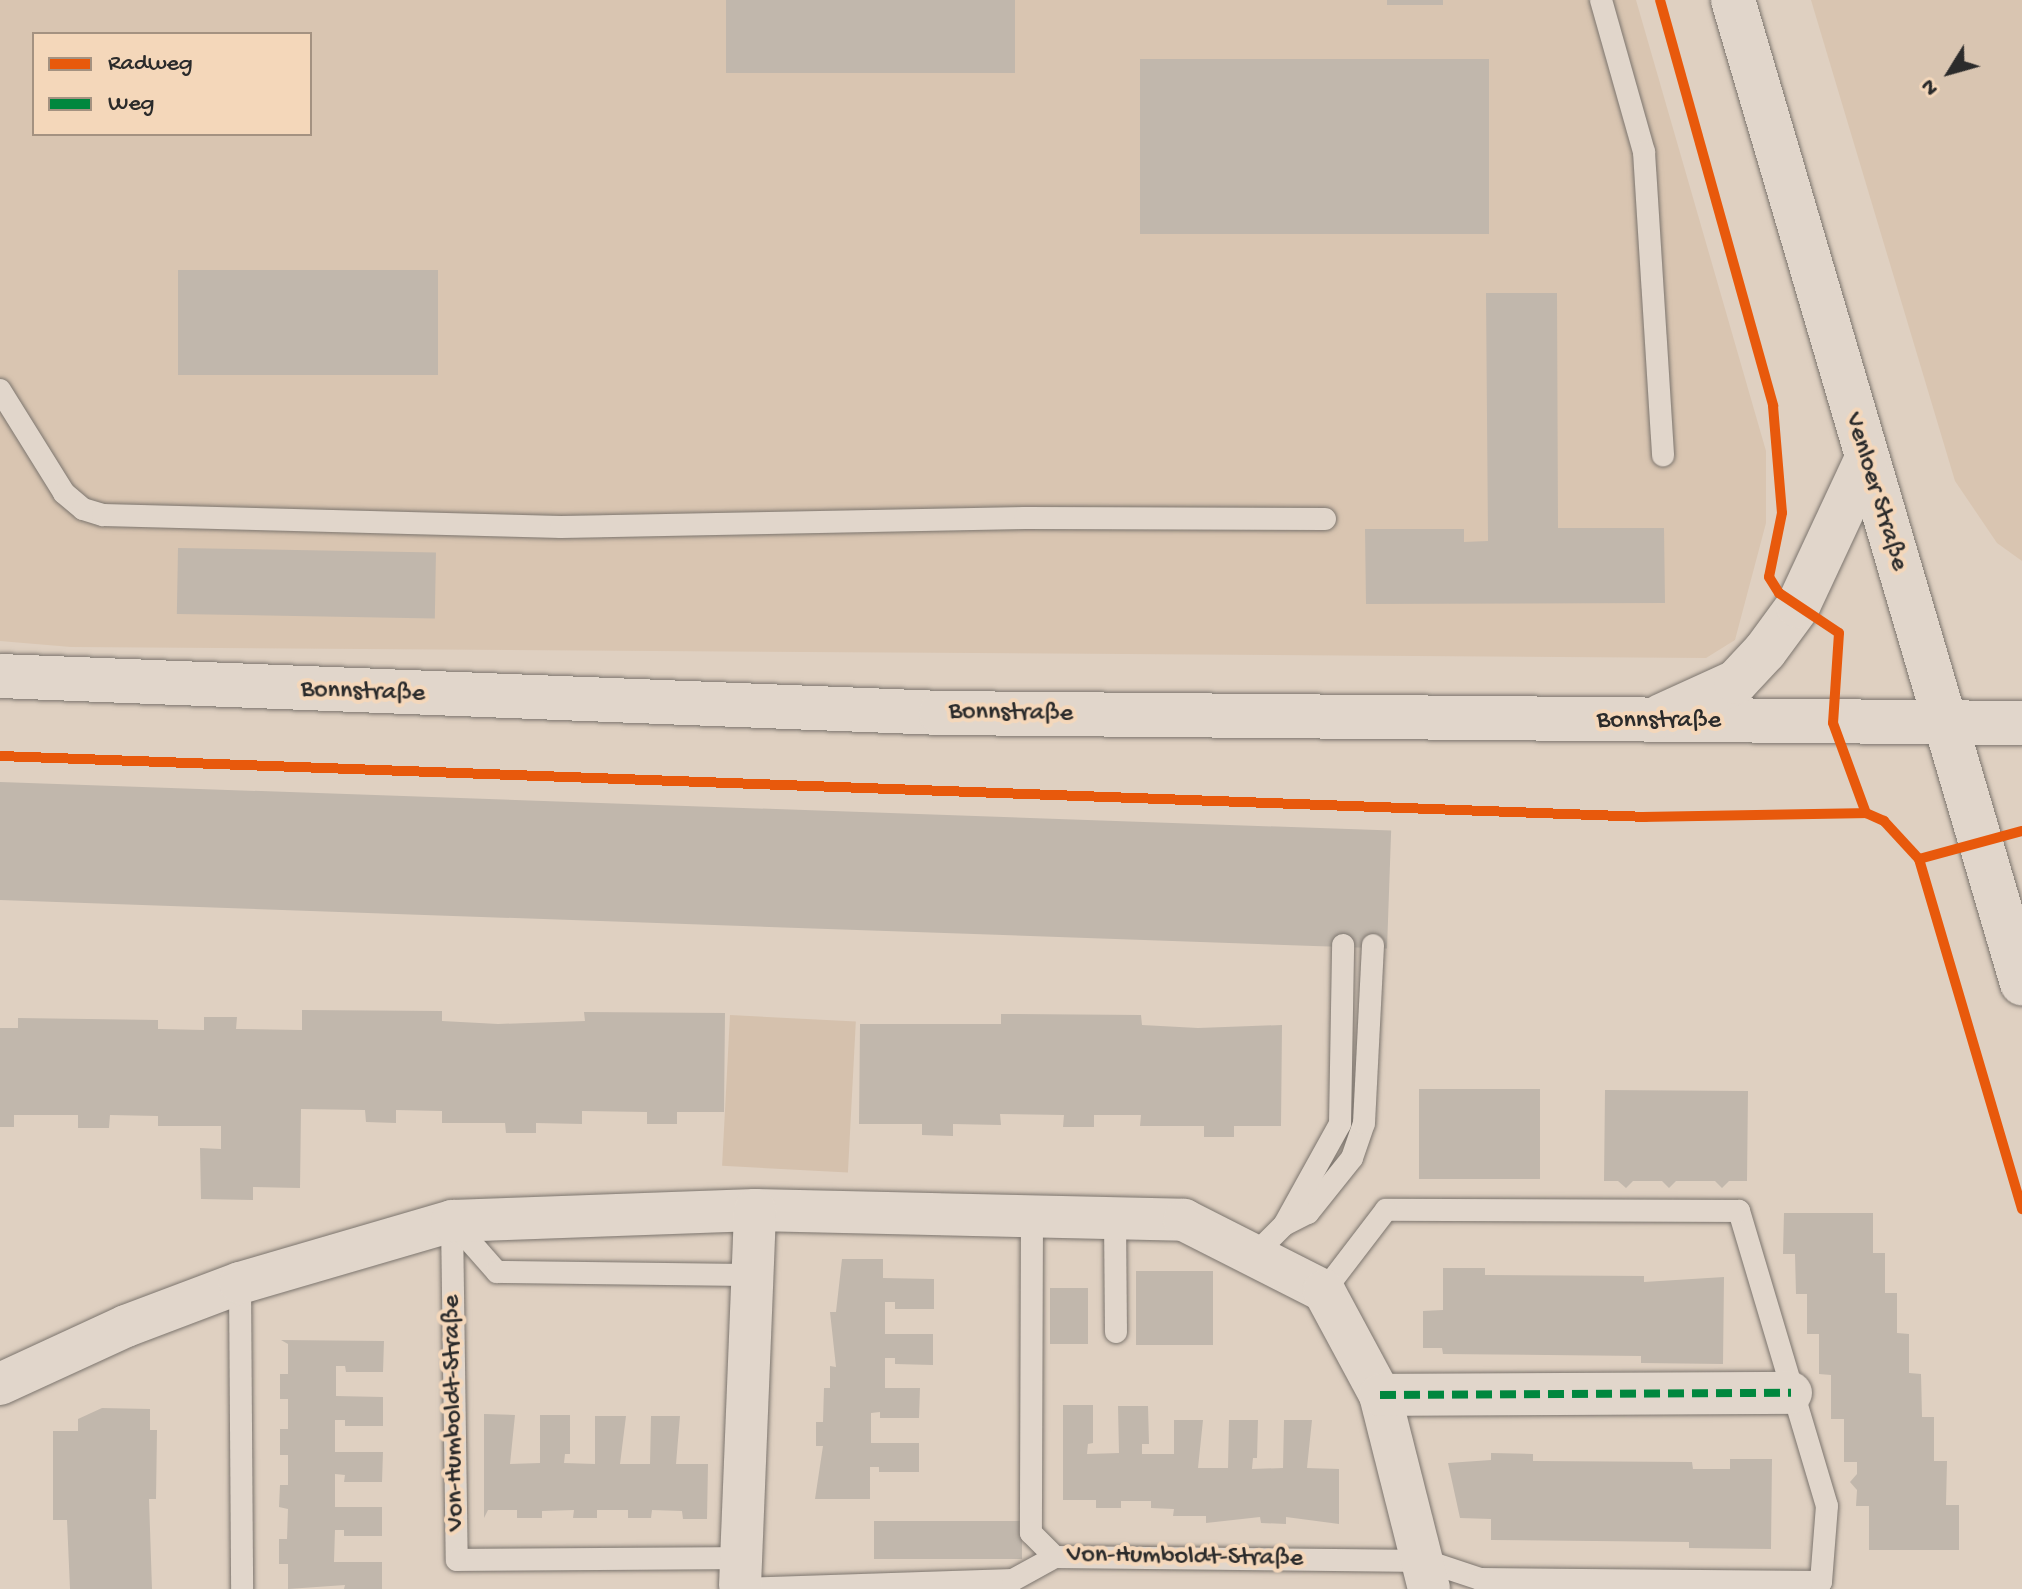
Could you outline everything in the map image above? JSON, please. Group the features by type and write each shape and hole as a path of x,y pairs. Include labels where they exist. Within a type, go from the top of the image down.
{"main road":[{"name":"Venloer Straße","path":"1733,0 1865,462 1948,723 2022,983"},
{"path":"1648,722 1736,682 1765,651 1798,606 1865,462"},
{"name":"Bonnstraße","path":"0,676 941,713 1648,722 2022,723"}],"street":[{"path":"740,1578 755,1275 755,1210"},
{"path":"0,1384 126,1326 240,1283 452,1221 755,1210 1184,1220 1270,1239 1324,1291 1380,1395 1427,1575"},
{"path":"1380,1395 1791,1393"}],"lane":[{"path":"1601,0 1644,152 1663,455"},
{"path":"0,390 64,493 83,509 103,515 561,527 1025,518 1325,519"},
{"path":"1270,1239 1340,1124 1343,945"},
{"path":"1270,1239 1308,1213 1352,1158 1364,1123 1373,945"},
{"name":"Von-Humboldt-Straße","path":"1032,1216 1031,1533 1055,1557 1480,1579 1821,1582 1827,1506 1739,1211 1386,1210 1324,1291"},
{"path":"1115,1219 1116,1332"},
{"path":"452,1221 497,1272 755,1275"},
{"name":"Von-Humboldt-Straße","path":"452,1221 457,1560 740,1578"},
{"path":"240,1283 242,1589"},
{"path":"740,1578 1013,1580 1055,1557"}],"shaded area":[{"path":"0,0 1636,0 1766,451 1766,523 1735,640 1706,658 71,647 0,641"},
{"path":"1811,0 2022,0 2022,561 1997,543 1955,481"},
{"path":"730,1015 856,1022 848,1172 722,1166"}],"building":[{"path":"726,0 1015,0 1015,73 726,73"},
{"path":"1387,0 1443,0 1443,5 1387,5"},
{"path":"1140,59 1489,59 1489,234 1140,234"},
{"path":"178,270 438,270 438,375 178,375"},
{"path":"1486,293 1557,293 1558,528 1664,528 1665,603 1366,604 1365,529 1464,529 1464,542 1488,541"},
{"path":"178,548 436,553 435,618 177,614"},
{"path":"0,782 1391,831 1387,949 0,900"},
{"path":"302,1010 442,1011 442,1021 498,1024 585,1021 584,1012 725,1013 724,1112 677,1112 677,1124 647,1124 647,1112 582,1111 582,1124 536,1123 536,1133 506,1133 505,1123 442,1123 442,1111 396,1110 396,1123 366,1122 365,1110 301,1109 300,1188 253,1187 253,1200 201,1199 200,1148 221,1149 221,1126 158,1126 158,1116 110,1115 109,1128 78,1128 78,1115 14,1115 14,1127 0,1127 0,1028 18,1028 18,1018 158,1020 158,1029 204,1030 204,1017 237,1017 236,1029 302,1030"},
{"path":"1001,1014 1141,1015 1142,1025 1198,1028 1282,1025 1281,1126 1234,1126 1234,1137 1204,1137 1204,1126 1140,1126 1141,1115 1094,1115 1094,1127 1063,1127 1064,1115 1000,1114 1001,1125 953,1124 953,1136 922,1135 922,1124 859,1124 860,1024 1001,1024"},
{"path":"1419,1089 1540,1089 1540,1179 1419,1179"},
{"path":"1605,1090 1748,1091 1747,1181 1729,1181 1722,1188 1715,1181 1676,1181 1669,1188 1662,1181 1633,1181 1626,1188 1618,1181 1604,1181"},
{"path":"1784,1213 1873,1213 1873,1253 1885,1253 1885,1293 1897,1293 1897,1333 1909,1334 1909,1373 1921,1374 1922,1417 1934,1417 1934,1461 1947,1461 1946,1505 1959,1505 1959,1550 1869,1550 1869,1506 1856,1506 1857,1490 1850,1482 1857,1474 1857,1462 1844,1462 1844,1419 1831,1419 1831,1375 1819,1374 1819,1334 1807,1334 1807,1294 1796,1294 1795,1254 1783,1254"},
{"path":"842,1259 883,1259 883,1278 934,1279 934,1309 895,1309 895,1302 885,1302 885,1334 933,1334 933,1365 895,1364 895,1358 885,1358 885,1388 920,1388 919,1418 880,1418 880,1412 871,1413 871,1443 919,1443 919,1472 879,1472 879,1467 870,1467 870,1499 815,1499 823,1446 816,1446 816,1422 823,1422 824,1388 830,1388 830,1366 836,1367 830,1312 836,1312"},
{"path":"1443,1268 1485,1268 1485,1275 1644,1276 1644,1282 1724,1277 1723,1364 1641,1363 1641,1356 1443,1354 1442,1348 1423,1348 1423,1311 1443,1310"},
{"path":"1136,1271 1213,1271 1213,1345 1136,1345"},
{"path":"1050,1288 1088,1288 1088,1344 1050,1344"},
{"path":"281,1340 384,1341 383,1372 346,1372 345,1366 336,1366 336,1396 383,1397 383,1426 345,1426 345,1420 335,1420 335,1452 383,1452 382,1482 344,1482 345,1475 335,1474 335,1507 382,1507 382,1536 344,1536 344,1530 335,1530 334,1562 382,1562 382,1589 344,1589 345,1585 288,1589 288,1564 279,1564 279,1539 287,1539 288,1509 279,1507 280,1485 288,1485 288,1455 280,1455 280,1429 288,1429 288,1399 280,1399 280,1374 288,1374 288,1344"},
{"path":"1063,1405 1093,1405 1093,1443 1088,1444 1087,1454 1119,1453 1118,1406 1148,1406 1149,1444 1142,1444 1142,1454 1174,1454 1174,1420 1203,1420 1198,1468 1228,1468 1229,1420 1258,1420 1257,1458 1253,1458 1252,1469 1283,1468 1284,1420 1312,1420 1307,1468 1339,1469 1339,1524 1286,1517 1286,1524 1261,1523 1260,1517 1206,1523 1206,1516 1173,1516 1174,1509 1151,1508 1151,1501 1121,1501 1121,1508 1096,1508 1096,1500 1063,1500"},
{"path":"102,1408 150,1409 150,1430 157,1430 156,1499 149,1499 152,1589 70,1589 67,1520 53,1520 53,1431 78,1431 78,1419"},
{"path":"484,1414 515,1415 510,1464 540,1463 540,1415 570,1415 570,1454 565,1454 564,1463 595,1464 595,1416 626,1416 620,1464 650,1464 651,1416 680,1416 676,1464 708,1464 707,1519 683,1519 682,1511 652,1510 651,1518 628,1518 628,1510 597,1510 597,1518 573,1518 574,1510 542,1511 542,1518 517,1518 517,1510 488,1510 484,1518"},
{"path":"1491,1453 1533,1454 1533,1461 1692,1462 1693,1469 1730,1469 1730,1459 1772,1459 1771,1549 1689,1548 1689,1542 1491,1540 1491,1519 1460,1518 1448,1463 1491,1460"},
{"path":"874,1521 1022,1521 1022,1559 874,1559"}],"marked path":[{"path":"1380,1395 1791,1393"}],"cycle path":[{"path":"1660,0 1773,406 1782,513 1769,577 1779,593 1839,633 1833,723 1866,813 1884,821 1919,859 2022,1209"},
{"path":"0,756 1646,817 1866,813"},
{"path":"1919,859 2022,831"}]}
